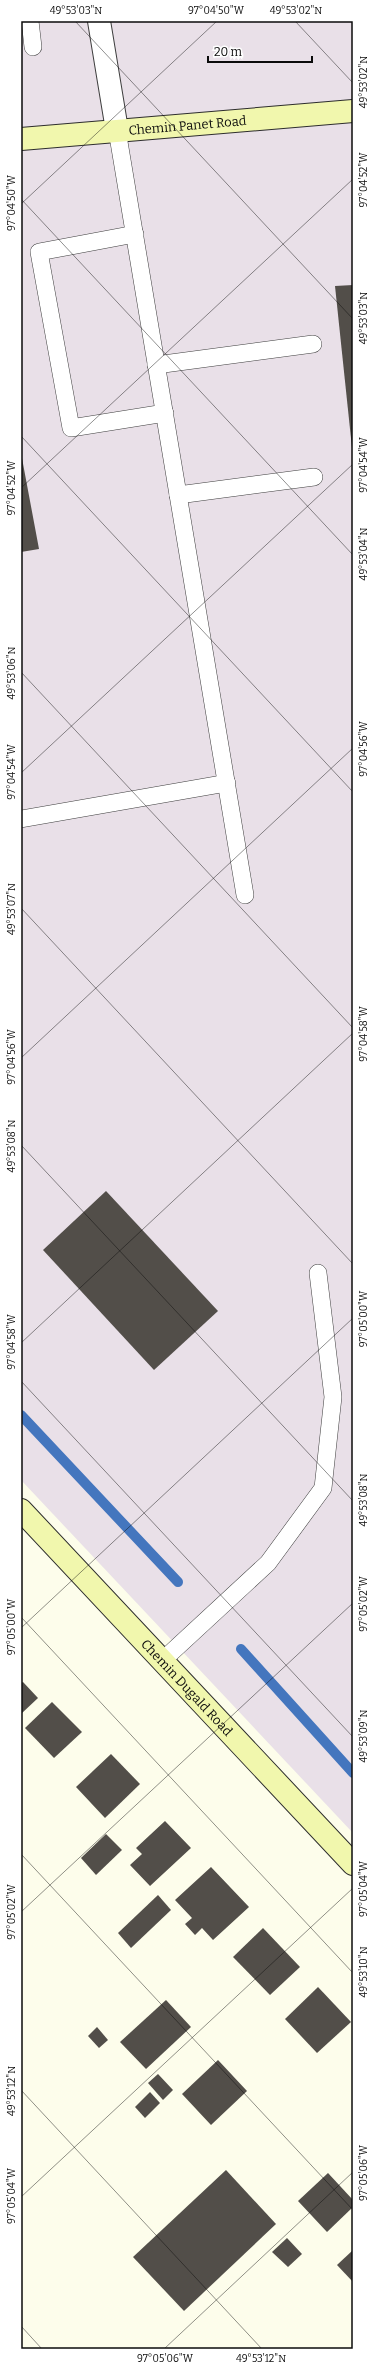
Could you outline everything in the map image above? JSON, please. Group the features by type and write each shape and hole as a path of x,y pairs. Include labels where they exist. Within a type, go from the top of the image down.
{"street":[{"path":"99,21 117,130"},
{"name":"Chemin Panet Road","path":"21,139 353,111"},
{"name":"Chemin Dugald Road","path":"21,1510 353,1864"}],"lane":[{"path":"30,21 33,47"},
{"path":"117,130 245,895"},
{"path":"135,234 39,252 71,428 164,412"},
{"path":"156,365 313,344"},
{"path":"178,495 314,477"},
{"path":"21,820 226,783"},
{"path":"162,1661 268,1563 323,1488 333,1397 318,1274"}],"shaded area":[{"path":"21,21 353,21 353,1833 21,1480"}],"building":[{"path":"353,285 353,448 352,448 335,286"},
{"path":"21,453 39,549 21,552"},
{"path":"106,1191 218,1311 154,1370 43,1250"},
{"path":"23,1682 38,1698 21,1714 21,1683"},
{"path":"52,1702 82,1732 54,1758 25,1728"},
{"path":"111,1754 140,1784 105,1818 76,1787"},
{"path":"165,1821 191,1848 150,1886 130,1865 142,1854 136,1848"},
{"path":"106,1834 122,1850 96,1875 81,1858"},
{"path":"211,1867 249,1907 213,1940 202,1928 195,1935 185,1924 192,1918 175,1900"},
{"path":"158,1895 171,1910 131,1948 118,1933"},
{"path":"263,1928 300,1967 270,1995 233,1957"},
{"path":"318,1987 351,2022 317,2053 285,2019"},
{"path":"166,2000 191,2027 146,2069 120,2042"},
{"path":"97,2027 108,2040 99,2048 88,2036"},
{"path":"218,2060 247,2091 211,2125 182,2094"},
{"path":"158,2074 173,2090 163,2100 148,2083"},
{"path":"150,2092 160,2103 145,2118 135,2107"},
{"path":"226,2170 276,2224 184,2311 133,2257"},
{"path":"328,2173 353,2200 353,2207 327,2232 298,2201"},
{"path":"287,2238 302,2254 288,2267 272,2252"},
{"path":"353,2250 353,2282 337,2265"}],"waterway":[{"path":"21,1415 178,1582"},
{"path":"241,1649 353,1773"}]}
